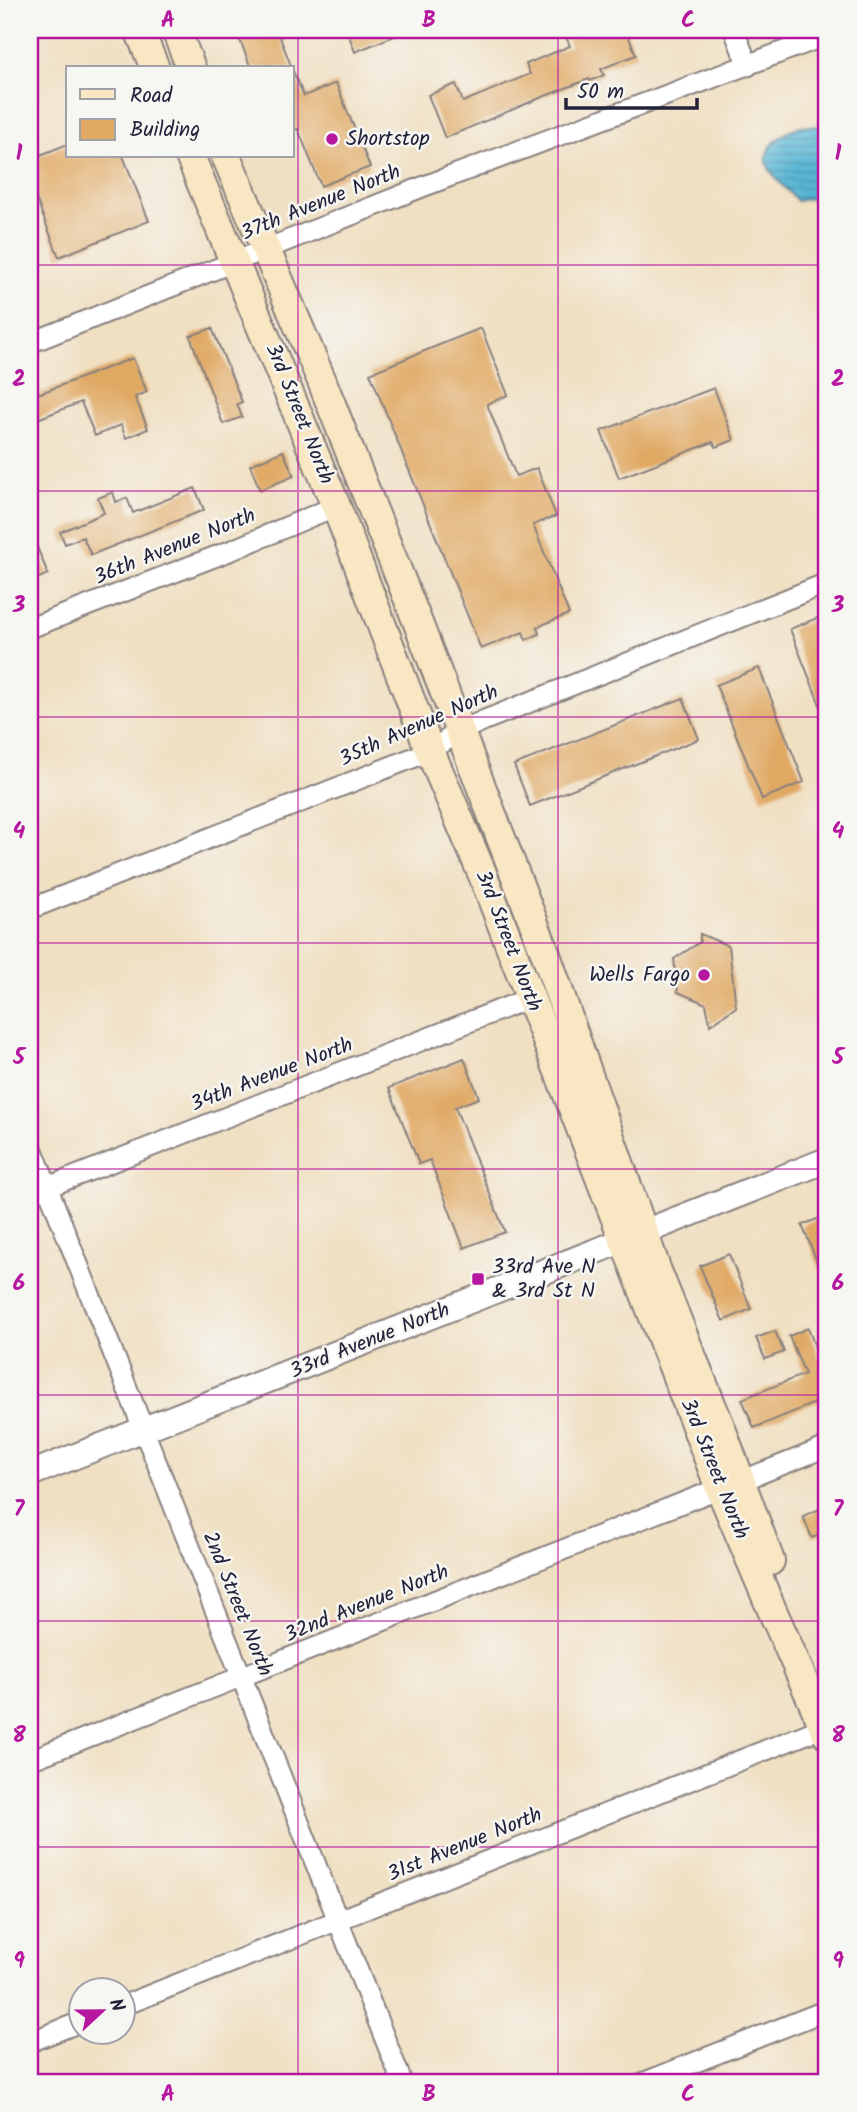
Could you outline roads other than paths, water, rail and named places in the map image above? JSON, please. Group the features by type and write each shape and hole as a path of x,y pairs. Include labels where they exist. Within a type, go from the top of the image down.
{"main road":[{"path":"139,30 154,66"},
{"path":"176,30 190,66"},
{"name":"3rd Street North","path":"191,158 336,506 430,751 482,873 530,998 634,1236 731,1484 804,1656 826,1731"},
{"name":"3rd Street North","path":"227,158 338,421 545,952 634,1236"}],"street":[{"path":"734,30 748,66"},
{"name":"37th Avenue North","path":"30,343 422,187 827,35"},
{"name":"36th Avenue North","path":"30,628 232,550 336,506"},
{"name":"35th Avenue North","path":"30,909 430,751 460,731 827,583"},
{"name":"34th Avenue North","path":"38,1190 530,998"},
{"name":"2nd Street North","path":"30,1143 38,1190 144,1431 402,2082"},
{"name":"33rd Avenue North","path":"30,1474 827,1160"},
{"name":"32nd Avenue North","path":"30,1760 242,1679 827,1447"},
{"name":"31st Avenue North","path":"136,2000 826,1731"},
{"path":"645,2082 827,2010"},
{"path":"30,2042 66,2028"}],"water":[{"path":"800,126 827,127 827,202 822,203 813,198 797,201 768,166 771,146"}],"place":[{"name":"Shortstop","path":"332,139"},
{"name":"Wells Fargo","path":"704,975"},
{"name":"33rd Ave N & 3rd St N","path":"478,1279"}]}
